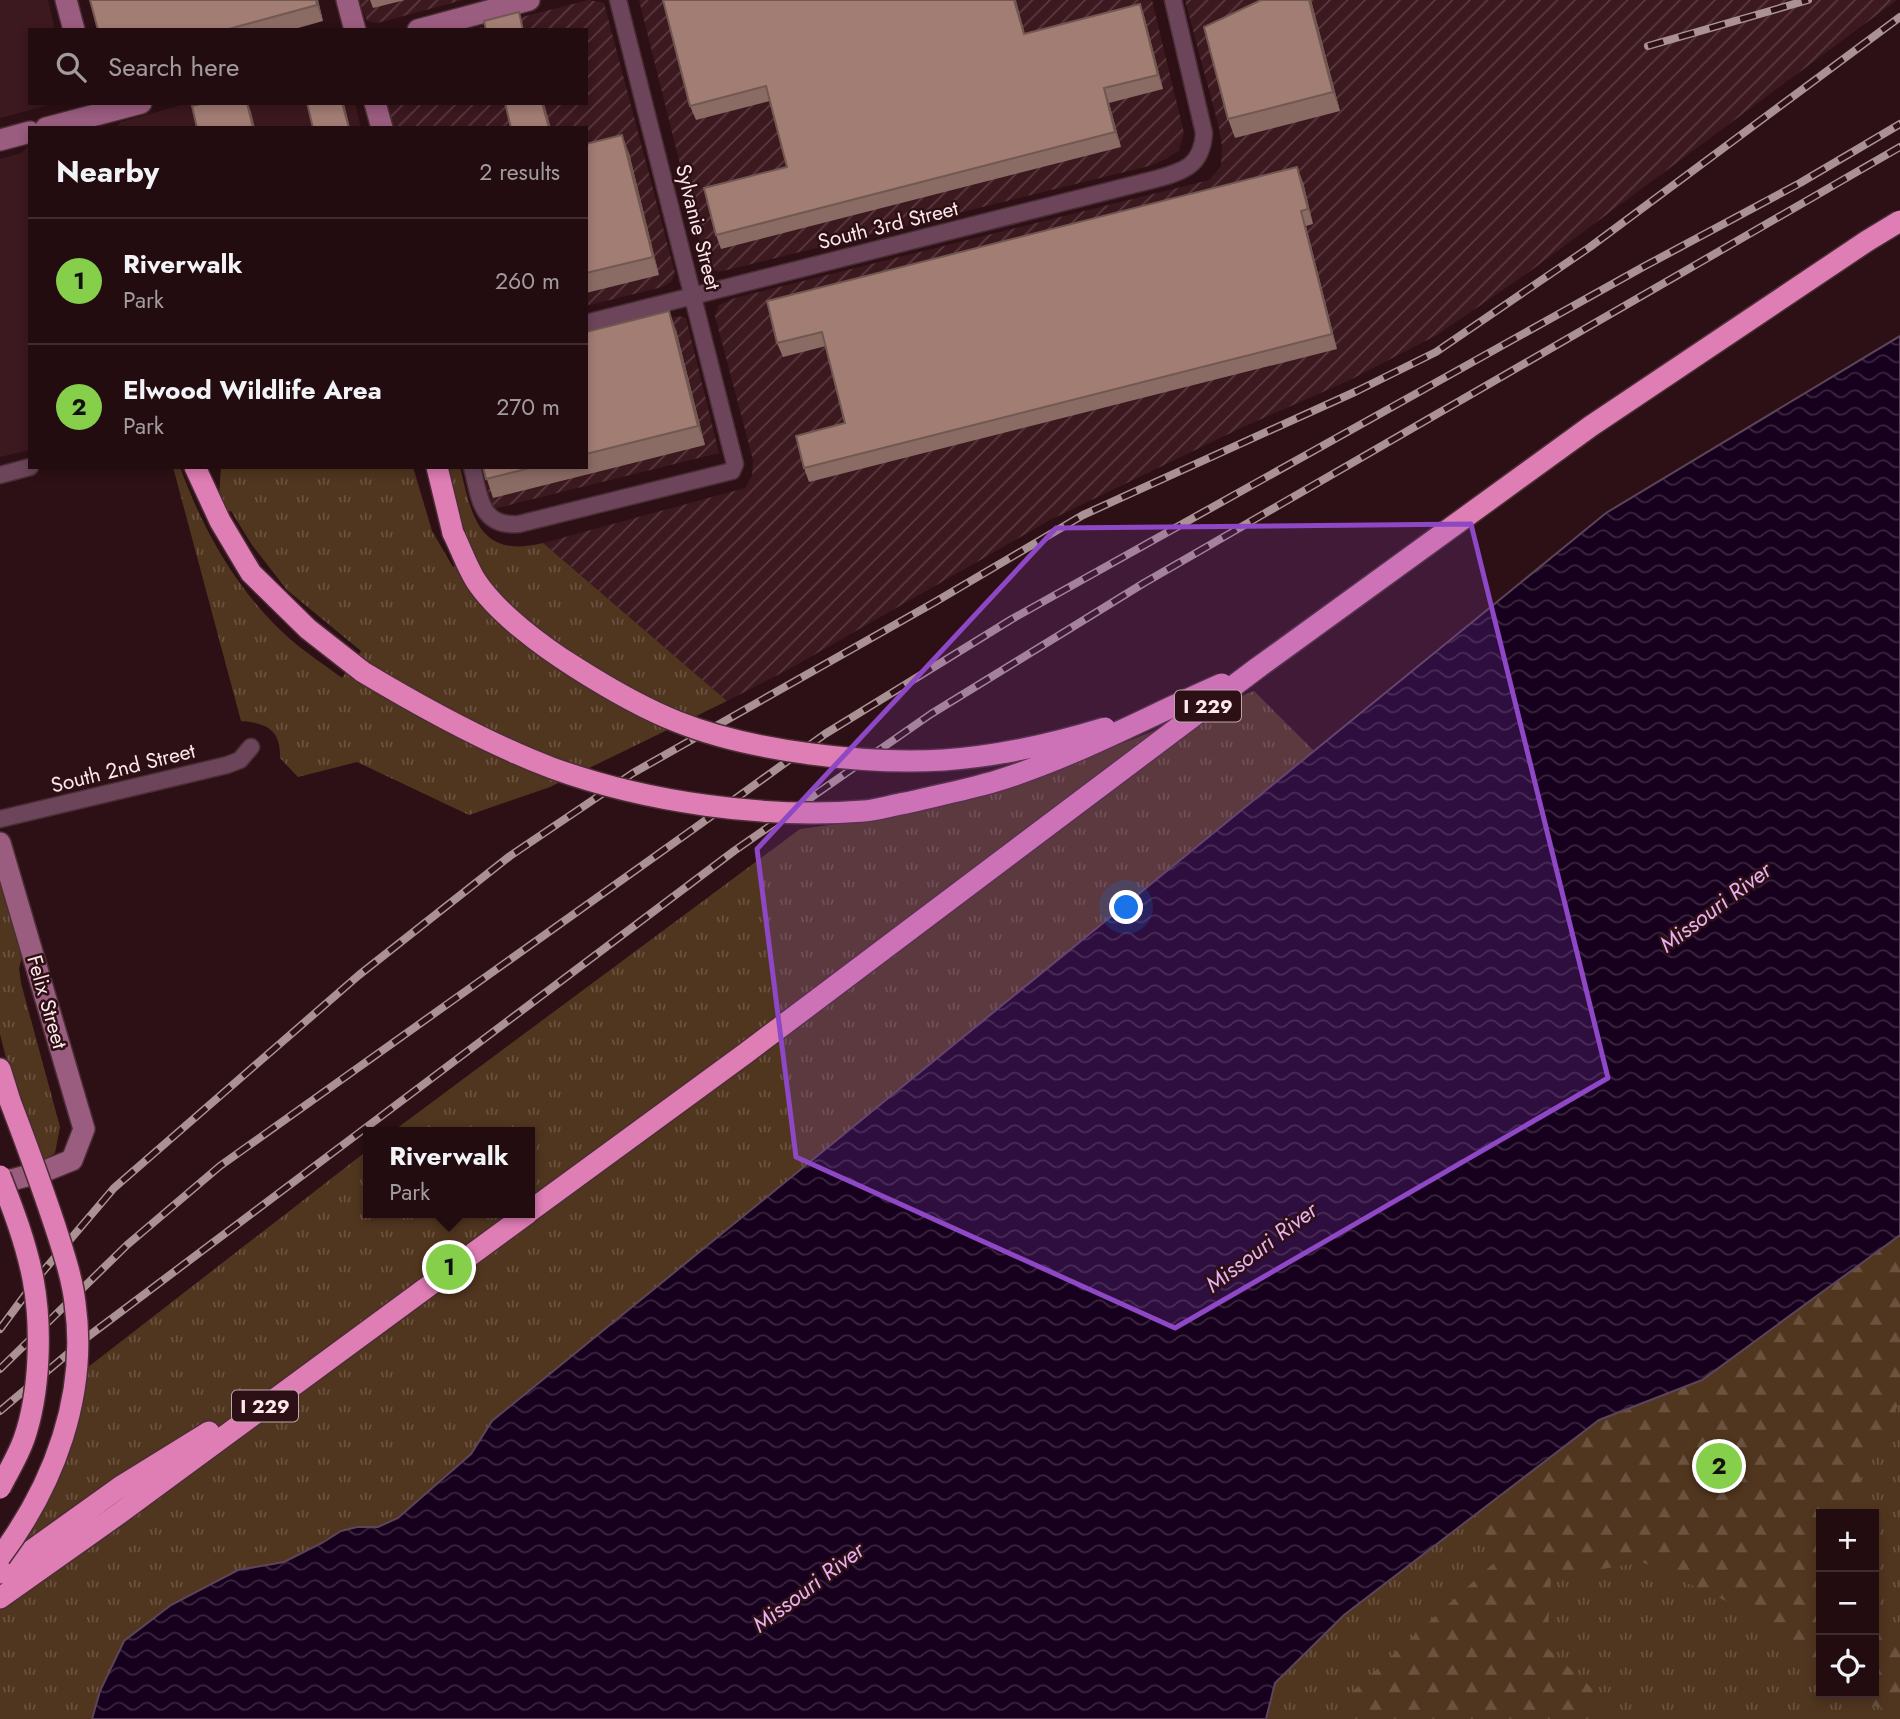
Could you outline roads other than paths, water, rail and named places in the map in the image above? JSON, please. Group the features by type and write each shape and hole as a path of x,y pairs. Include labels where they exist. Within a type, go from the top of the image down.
{"highway":[{"name":"I 229","path":"535,1208 1588,426 1865,241 1900,221"},
{"name":"I 229","path":"878,953 1256,669 1591,426 1900,221"},
{"path":"196,469 206,493 251,573 308,629 363,672 417,704 488,740 550,767 591,780 688,803 746,810 866,811 994,781 1079,751 1256,669"},
{"path":"206,493 211,469"},
{"path":"437,469 453,533 476,582 510,618 547,650 637,703 680,723 727,737 823,755 887,760 944,760 1019,750 1083,734 1184,703 1291,644"},
{"path":"0,1069 66,1262 75,1303 78,1340 71,1412 57,1454 43,1489 21,1529 0,1557"},
{"path":"0,1176 16,1218 33,1279 38,1333 36,1386 24,1439 0,1488"},
{"name":"I 229","path":"0,1573 120,1487 334,1355 521,1218"},
{"name":"I 229","path":"0,1598 521,1218"}],"main road":[{"path":"66,0 73,28"},
{"path":"347,0 354,28"},
{"path":"425,28 529,0"},
{"path":"55,126 134,105"},
{"path":"376,105 381,126"},
{"path":"0,140 28,133"},
{"name":"Felix Street","path":"0,843 84,1129 72,1160 45,1171 0,1183"}],"street":[{"name":"Sylvanie Street","path":"473,469 482,503 495,522 504,525 519,524 732,471 735,464 618,0"},
{"name":"South 3rd Street","path":"588,323 1156,179 1189,167 1197,159 1203,142 1201,113 1173,0"},
{"path":"0,475 28,468"},
{"name":"South 2nd Street","path":"0,819 227,765 240,760 251,747"}],"water":[{"name":"Missouri River","path":"1900,336 1900,1235 1702,1380 1599,1420 1344,1615 1275,1683 1266,1719 92,1719 100,1691 124,1641 171,1605 238,1570 284,1562 341,1531 357,1527 378,1527 398,1518 471,1454 492,1421 1606,513"}],"railway":[{"path":"1648,46 1808,0"},
{"path":"0,1329 40,1275 114,1188 359,975 510,856 633,773 1083,515 1357,391 1436,352 1590,247 1900,17"},
{"path":"0,1369 127,1245 220,1166 825,734 1012,619 1643,267 1800,183 1900,124"},
{"path":"367,1127 734,851 931,714 1144,583 1900,147"},
{"path":"0,1411 90,1335 363,1130"}],"place":[{"name":"Riverwalk","path":"449,1267"},
{"name":"Elwood Wildlife Area","path":"1719,1466"}]}
